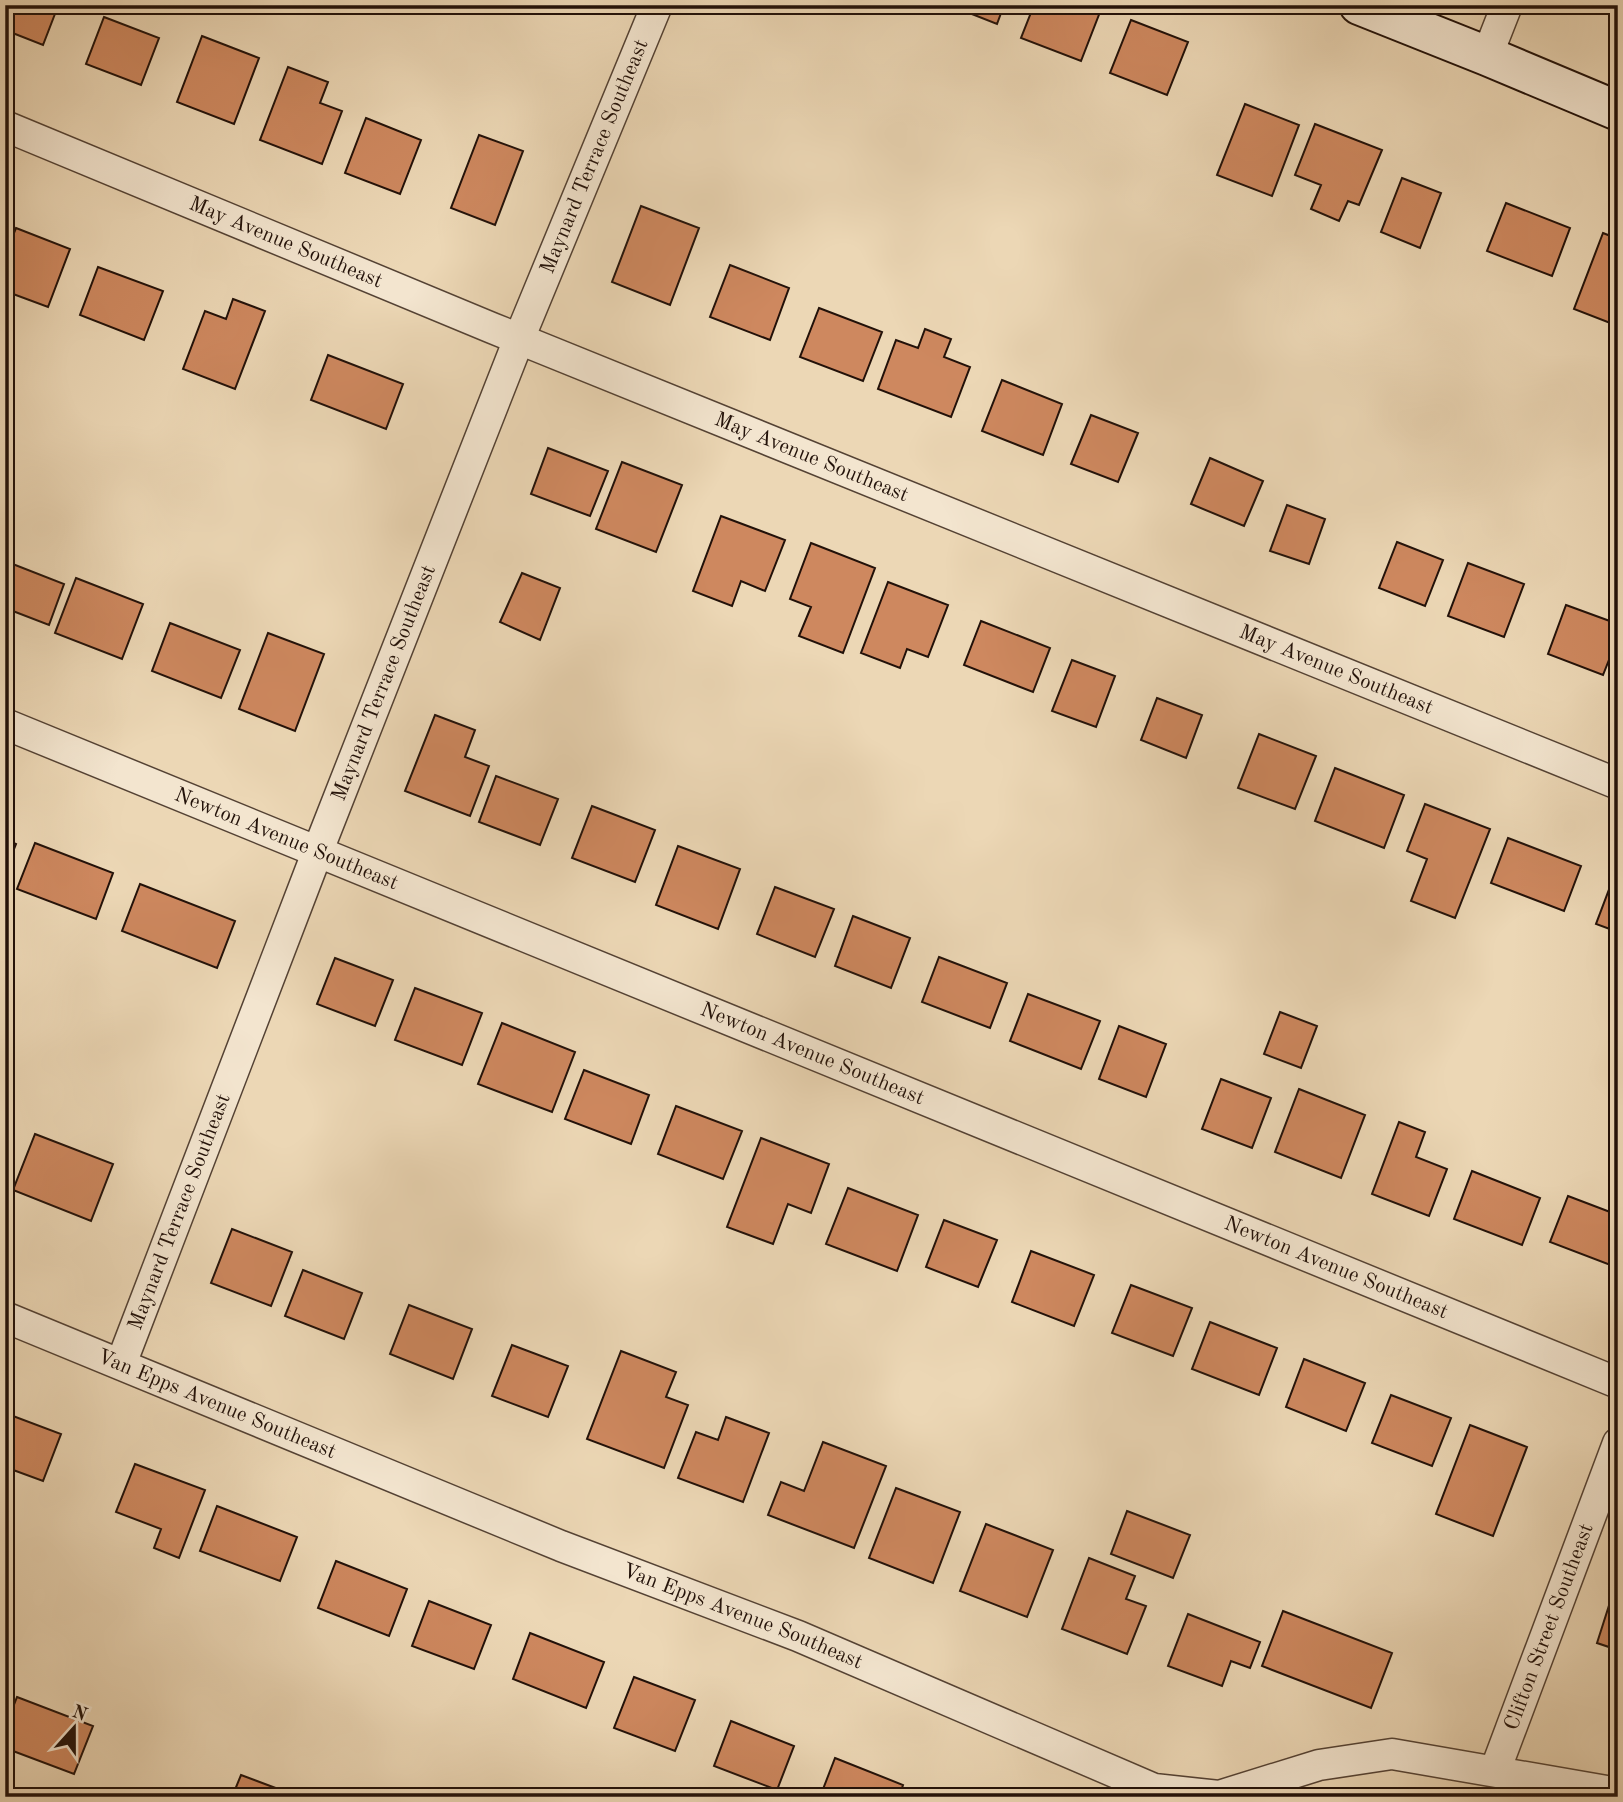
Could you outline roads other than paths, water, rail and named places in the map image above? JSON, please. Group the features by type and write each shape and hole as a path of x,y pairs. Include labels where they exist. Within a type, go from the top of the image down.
{"main road":[{"path":"1359,5 1618,111"}],"street":[{"name":"Maynard Terrace Southeast","path":"121,1364 317,853 519,339 657,5"},
{"path":"1487,56 1507,5"},
{"name":"May Avenue Southeast","path":"5,127 519,339 1618,784"},
{"name":"Newton Avenue Southeast","path":"5,724 1618,1383"},
{"name":"Van Epps Avenue Southeast","path":"5,1317 561,1546 798,1636 1154,1789 1219,1796 1320,1765 1392,1754 1618,1793"},
{"name":"Clifton Street Southeast","path":"1495,1770 1618,1443"}]}
